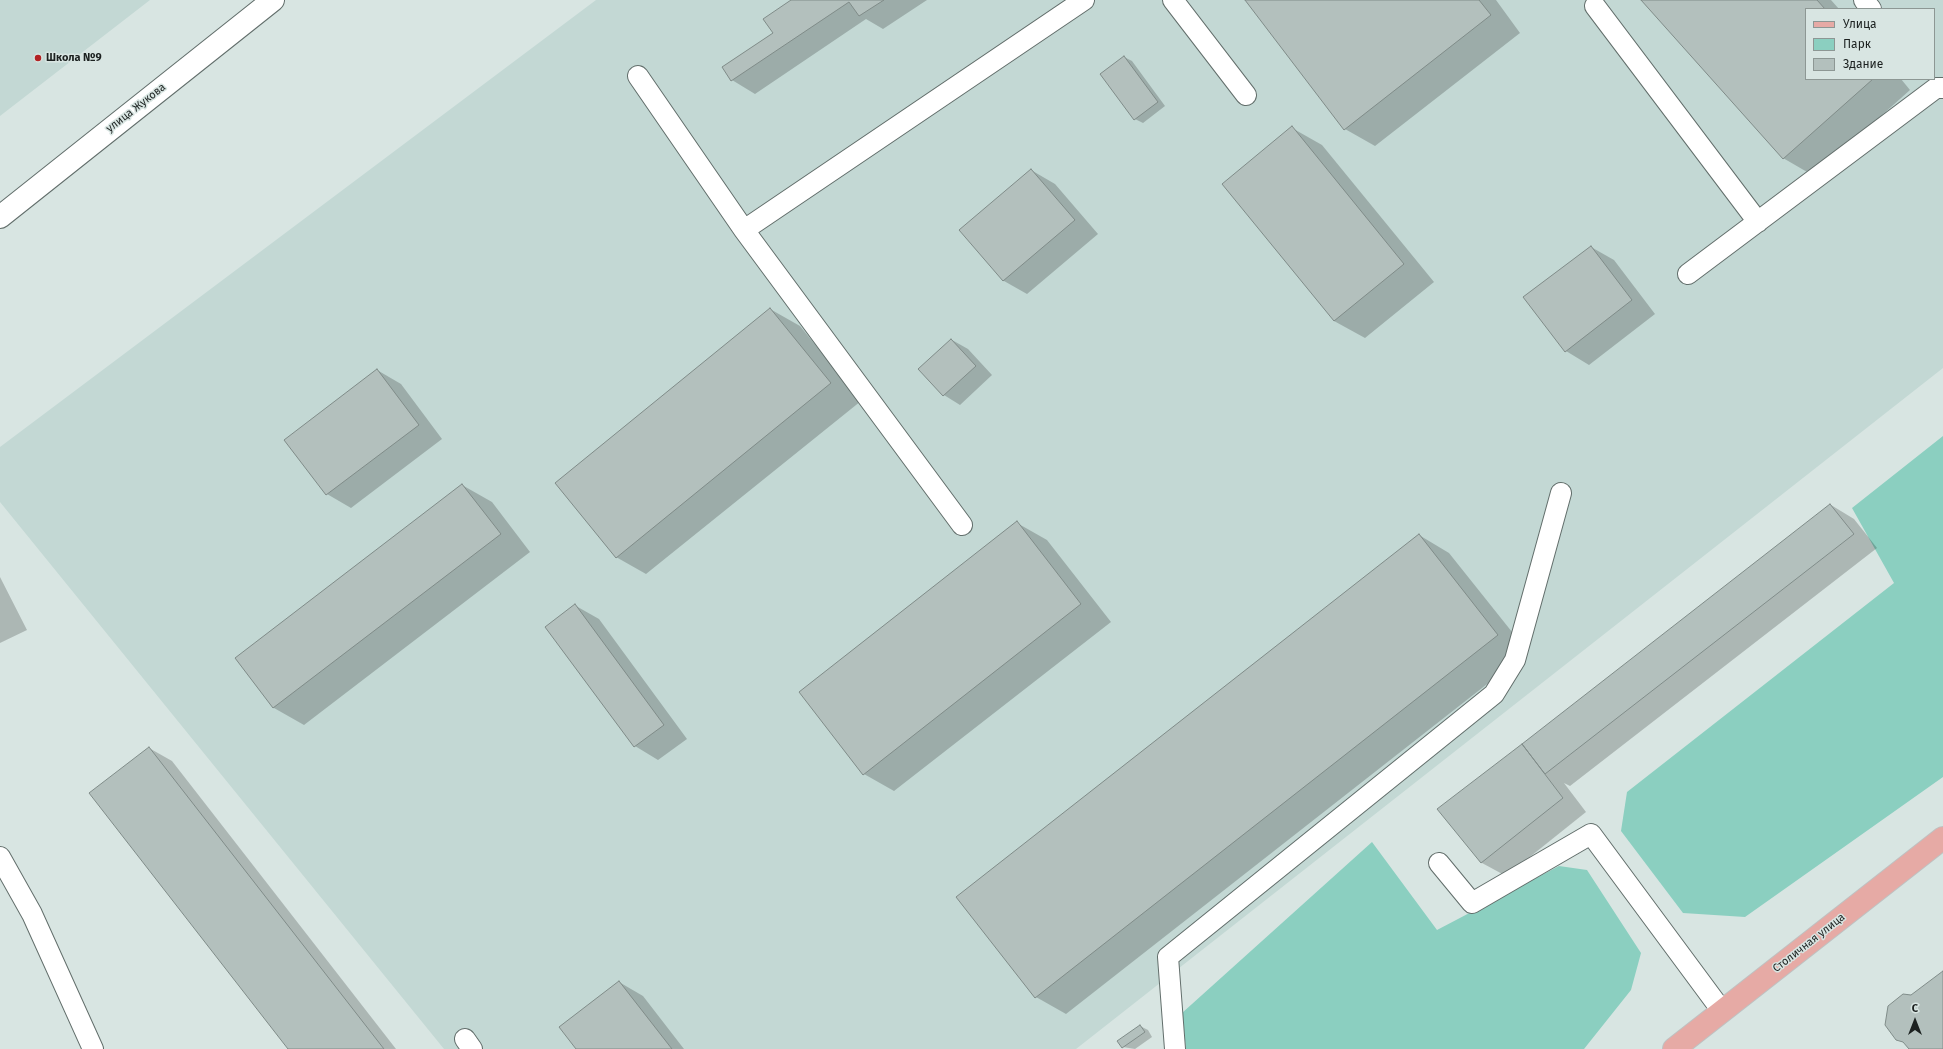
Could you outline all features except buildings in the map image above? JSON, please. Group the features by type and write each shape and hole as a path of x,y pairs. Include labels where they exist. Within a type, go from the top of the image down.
{"main road":[{"name":"Столичная улица","path":"1674,1049 1943,838"}],"street":[{"name":"улица Жукова","path":"0,217 273,0"}],"lane":[{"path":"744,230 1084,0"},
{"path":"1173,0 1246,95"},
{"path":"1864,0 1870,8"},
{"path":"1595,6 1758,222"},
{"path":"638,76 744,230 962,525"},
{"path":"1688,274 1936,85"},
{"path":"1175,1049 1168,957 1494,694 1515,660 1561,493"},
{"path":"1439,863 1472,903 1591,834 1722,1011"},
{"path":"0,857 32,914 93,1049"}],"shaded area":[{"name":"Школа №9","path":"0,0 150,0 0,116"},
{"path":"596,0 1943,0 1943,368 1076,1049 444,1049 0,502 0,447"}],"green space":[{"path":"1943,436 1943,777 1745,917 1683,913 1621,831 1627,792 1894,583 1852,508"},
{"path":"1372,842 1437,930 1559,866 1587,870 1641,953 1631,990 1584,1049 1186,1049 1182,1013"}],"place":[{"name":"Школа №9","path":"38,58"}]}
